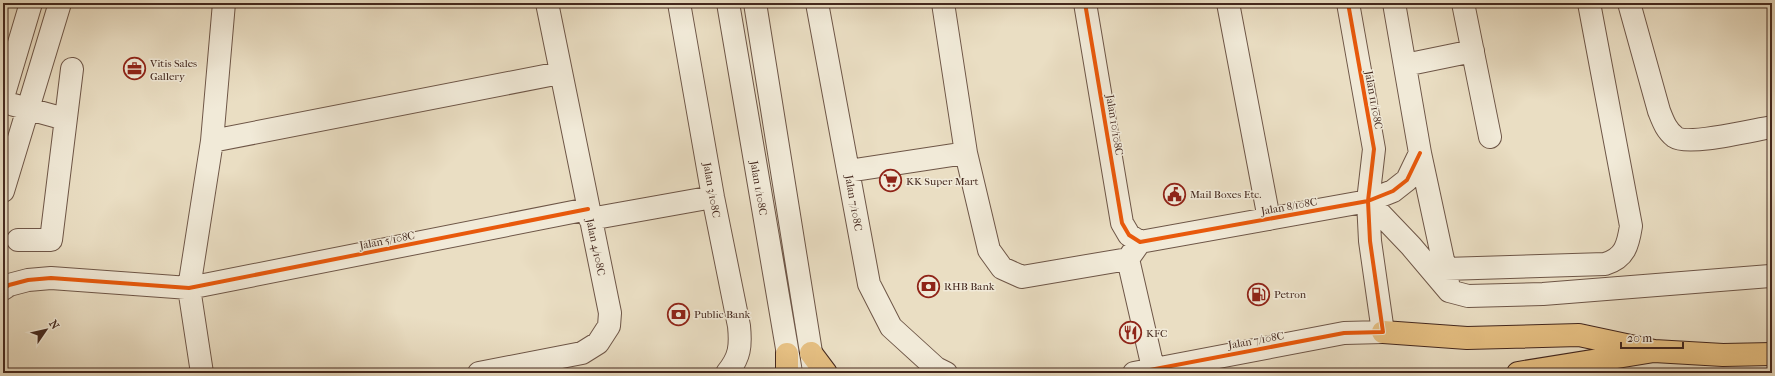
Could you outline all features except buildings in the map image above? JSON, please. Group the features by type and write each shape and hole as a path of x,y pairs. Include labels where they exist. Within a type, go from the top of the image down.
{"highway":[{"path":"1383,332 1467,338 1579,335 1654,351 1723,355 1772,354"},
{"path":"1518,373 1654,351"},
{"path":"813,363 826,373"}],"street":[{"path":"3,97 31,3"},
{"path":"3,191 60,3"},
{"path":"202,373 189,288 212,141 224,3"},
{"name":"Jalan 4/108C","path":"483,373 582,353 598,343 609,326 610,313 560,73 547,3"},
{"name":"Jalan 3/108C","path":"679,3 741,346 734,365 728,373"},
{"name":"Jalan 1/108C","path":"728,3 788,367"},
{"path":"755,3 813,363"},
{"name":"Jalan 7/108C","path":"817,3 869,284 890,327 936,368 946,373"},
{"name":"Jalan 8/108C","path":"943,3 966,153 988,250 1002,268 1022,277 1269,219 1368,201 1393,192 1407,180 1420,153"},
{"name":"Jalan 10/108C","path":"1086,3 1122,223 1129,235 1134,251"},
{"path":"1228,3 1269,219"},
{"name":"Jalan 11/108C","path":"1348,3 1374,149 1368,201 1370,241 1383,332"},
{"path":"1394,3 1420,153 1449,291"},
{"path":"1463,3 1490,137"},
{"path":"1445,269 1605,264 1614,262 1623,254 1629,244 1631,226 1589,3"},
{"path":"1615,3 1618,11 1640,39"},
{"path":"1629,3 1659,111 1665,126 1676,137 1692,141 1772,127"},
{"path":"1405,64 1473,51"},
{"path":"18,240 51,240 72,69"},
{"path":"212,141 560,73"},
{"path":"3,102 66,120"},
{"path":"848,171 966,153"},
{"name":"Jalan 5/108C","path":"3,289 9,285 28,280 51,278 189,288 589,214 713,197"},
{"path":"1368,201 1411,246 1449,291 1468,296 1544,294 1770,276"},
{"path":"1134,251 1143,371"},
{"name":"Jalan 7/108C","path":"1143,371 1344,333 1383,332"}],"cycle path":[{"path":"1085,3 1122,223 1129,235 1140,242 1368,201 1393,191 1407,180 1420,153"},
{"path":"1134,373 1344,333 1383,332 1370,241 1368,201 1374,149 1348,3"},
{"path":"3,289 9,285 28,280 51,278 189,288 588,209"}],"place":[{"name":"Vitis Sales Gallery","path":"134,69"},
{"name":"KK Super Mart","path":"890,181"},
{"name":"Mail Boxes Etc.","path":"1174,194"},
{"name":"RHB Bank","path":"929,286"},
{"name":"Petron","path":"1258,294"},
{"name":"Public Bank","path":"678,314"},
{"name":"KFC","path":"1131,333"}]}
